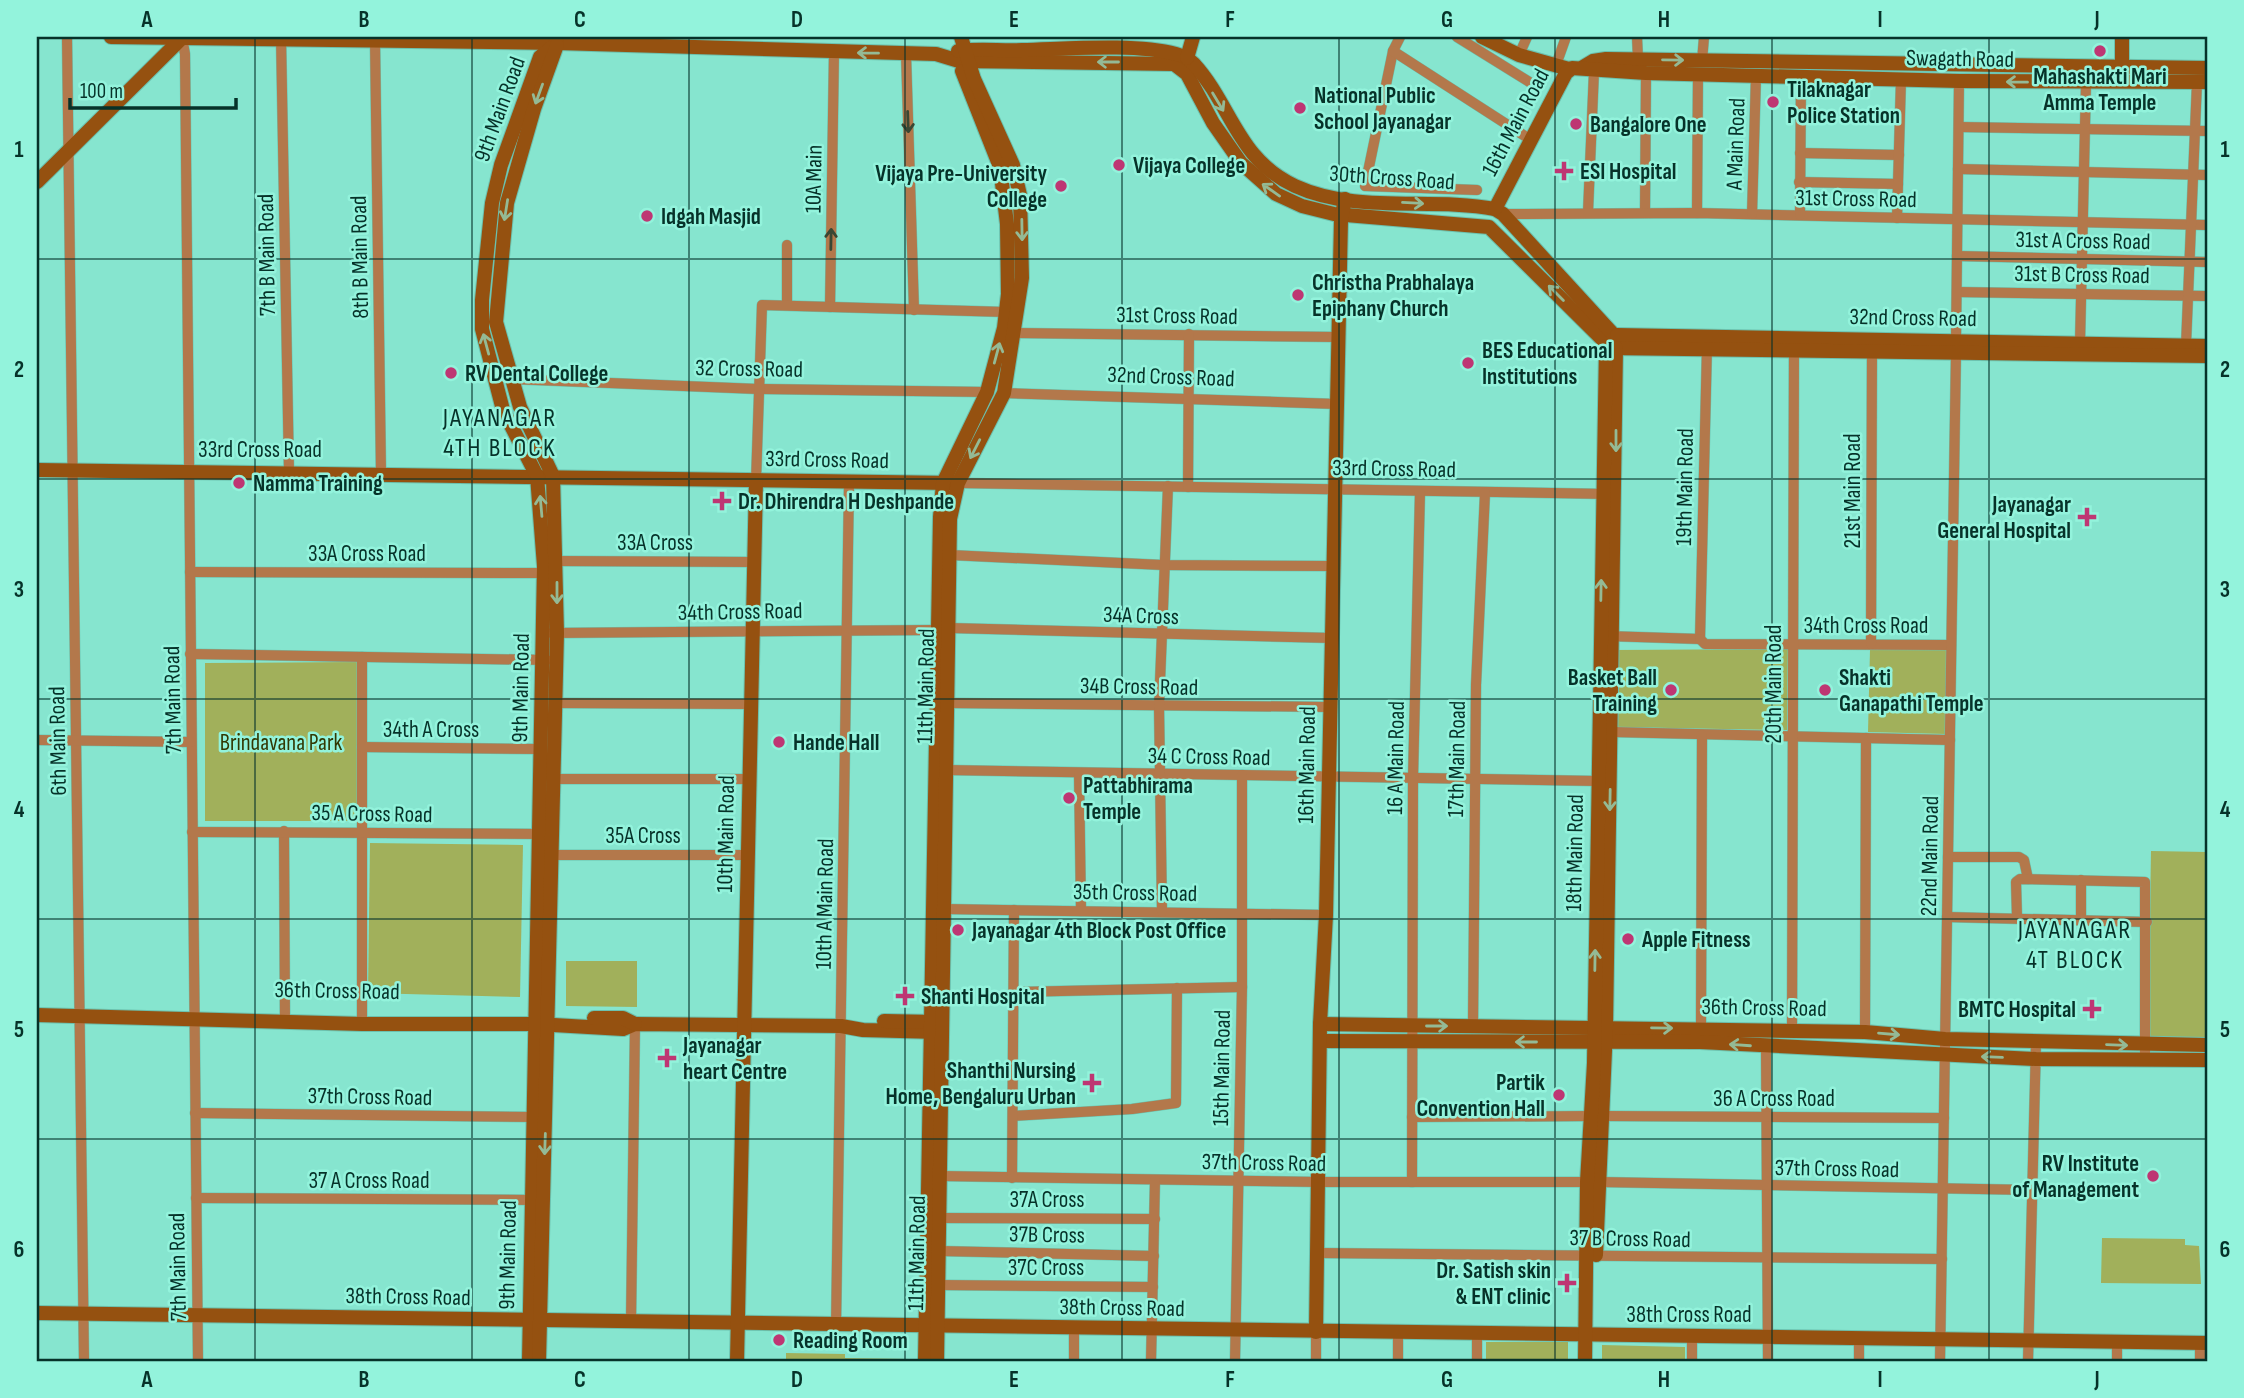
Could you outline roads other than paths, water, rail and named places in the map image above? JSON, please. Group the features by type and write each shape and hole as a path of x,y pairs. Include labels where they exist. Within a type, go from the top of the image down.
{"main road":[{"path":"111,37 757,44 834,52 906,54 1052,43 1126,43 1187,58 1193,37"},
{"path":"37,182 183,37"},
{"path":"1482,37 1518,55 1575,68"},
{"path":"2122,37 2122,76"},
{"name":"9th Main Road","path":"539,1361 535,1320 545,855 541,749 556,561 553,476 520,407 496,322 507,203 557,40"},
{"name":"9th Main Road","path":"550,633 537,475 503,410 482,329 482,300 492,203 501,164 540,57 557,40"},
{"name":"30th Cross Road","path":"960,50 1174,64 1187,74 1225,141 1261,183 1290,202 1341,215 1489,227 1612,341"},
{"name":"11th Main Road","path":"937,1361 932,1327 943,483 987,392 1006,312 1008,237 1000,167 960,50"},
{"name":"11th Main Road","path":"925,1361 938,1285 940,1218 936,1027 944,909 947,703 943,629 950,555 950,519 958,483 1004,393 1022,278 1020,195 1013,164 960,50"},
{"name":"30th Cross Road","path":"1187,58 1201,73 1243,142 1268,170 1305,190 1345,199 1499,211"},
{"name":"Swagath Road","path":"1575,68 1606,59 1637,59 1756,75 2086,83 2122,76 2207,68"},
{"name":"Swagath Road","path":"1575,68 1646,73 1700,67 2122,76 2202,82"},
{"name":"16th Main Road","path":"1499,211 1531,140 1575,68"},
{"name":"16th Main Road","path":"1316,1332 1320,1024 1326,915 1341,215 1345,199"},
{"path":"1499,211 1612,341"},
{"name":"32nd Cross Road","path":"1612,341 1956,346 2207,356"},
{"name":"18th Main Road","path":"1600,1035 1598,781 1607,636 1612,341"},
{"name":"32nd Cross Road","path":"1956,346 2080,343 2207,346"},
{"name":"33rd Cross Road","path":"37,470 958,483"},
{"name":"10th Main Road","path":"737,1361 756,481"},
{"name":"18th Main Road","path":"1585,1361 1589,1336 1612,732 1607,636"},
{"name":"9th Main Road","path":"545,834 552,779 554,703 549,661"},
{"name":"36th Cross Road","path":"37,1006 80,1012"},
{"name":"36th Cross Road","path":"37,1015 80,1012 542,1021 623,1028 635,1024 841,1026 863,1021 936,1027"},
{"name":"36th Cross Road","path":"1320,1024 1473,1026 1766,1047 2036,1059 2145,1053 2207,1045"},
{"name":"36th Cross Road","path":"1320,1041 1413,1042 1701,1029 1865,1032 1945,1039 2036,1042 2207,1060"},
{"name":"38th Cross Road","path":"37,1313 738,1325 2204,1343"},
{"name":"9th Main Road","path":"528,1361 535,1320"},
{"name":"18th Main Road","path":"1589,1336 1594,1361"}],"street":[{"name":"6th Main Road","path":"67,37 84,1361"},
{"name":"7th Main Road","path":"183,37 198,1361"},
{"path":"1400,37 1392,51 1365,186 1477,190"},
{"path":"1457,37 1531,83"},
{"path":"1518,55 1527,37"},
{"path":"1566,37 1575,68 1588,212"},
{"path":"1637,37 1637,59"},
{"path":"1697,213 1700,67 1704,37"},
{"name":"7th B Main Road","path":"281,38 289,472"},
{"name":"8th B Main Road","path":"375,41 381,473"},
{"path":"1392,51 1531,140"},
{"name":"10A Main","path":"830,307 834,52"},
{"path":"906,54 914,310"},
{"path":"1644,212 1646,73"},
{"name":"A Main Road","path":"1752,214 1756,75"},
{"path":"1800,215 1801,76"},
{"path":"1897,218 1901,79"},
{"name":"22nd Main Road","path":"1940,1361 1959,81"},
{"path":"2186,345 2195,130 2202,82"},
{"path":"2080,343 2086,83"},
{"path":"1959,127 2207,131"},
{"path":"1800,153 1899,155"},
{"path":"1958,169 2207,175"},
{"path":"1799,182 1898,184"},
{"name":"31st Cross Road","path":"1499,211 2207,225"},
{"path":"787,245 787,305 1006,312"},
{"name":"31st A Cross Road","path":"1957,256 2207,262"},
{"name":"31st B Cross Road","path":"1957,292 2207,296"},
{"name":"10th Main Road","path":"756,481 760,308 763,304 787,305"},
{"name":"31st Cross Road","path":"1015,333 1338,337"},
{"path":"1188,487 1189,334"},
{"name":"19th Main Road","path":"1700,639 1707,341"},
{"name":"20th Main Road","path":"1792,1031 1794,343"},
{"name":"21st Main Road","path":"1871,644 1872,344"},
{"name":"32 Cross Road","path":"511,379 758,389 987,392"},
{"name":"32nd Cross Road","path":"1004,393 1337,404"},
{"name":"10th A Main Road","path":"836,1326 849,483"},
{"name":"33rd Cross Road","path":"958,483 1609,494"},
{"path":"1162,912 1159,706 1168,486"},
{"name":"16 A Main Road","path":"1413,1042 1413,778 1420,492"},
{"name":"17th Main Road","path":"1473,1026 1474,779 1485,493"},
{"path":"950,555 1163,565 1333,566"},
{"name":"33A Cross","path":"556,561 754,562"},
{"name":"33A Cross Road","path":"190,572 544,573"},
{"name":"34th Cross Road","path":"550,633 943,629"},
{"name":"34A Cross","path":"943,629 1332,638"},
{"name":"34th Cross Road","path":"1607,636 1700,639 1705,644 1951,645"},
{"path":"191,654 549,661"},
{"path":"362,657 362,1019"},
{"path":"554,703 751,704"},
{"name":"34B Cross Road","path":"947,703 1330,707"},
{"path":"1612,732 1950,740"},
{"path":"1701,1029 1702,735"},
{"path":"1865,1032 1867,738"},
{"path":"37,740 191,742"},
{"name":"34th A Cross","path":"362,747 541,749"},
{"name":"34 C Cross Road","path":"946,771 1598,781"},
{"path":"1079,772 1081,911"},
{"name":"15th Main Road","path":"1234,1361 1242,987 1242,775"},
{"path":"552,779 749,779"},
{"path":"284,831 285,1017"},
{"name":"35 A Cross Road","path":"192,832 545,834"},
{"name":"35A Cross","path":"545,855 747,855"},
{"path":"1948,857 2019,857 2024,860 2028,879"},
{"path":"2017,917 2017,882 2028,879 2145,882 2145,1053"},
{"path":"2081,880 2081,919"},
{"name":"35th Cross Road","path":"944,909 1326,915"},
{"path":"1012,1178 1014,910"},
{"path":"1947,917 2147,922"},
{"path":"1013,992 1242,987"},
{"path":"1013,1116 1175,1104 1177,988"},
{"path":"631,1322 635,1024"},
{"path":"1412,1182 1413,1042"},
{"path":"2028,1361 2036,1042"},
{"path":"1766,1047 1768,1361"},
{"name":"37th Cross Road","path":"195,1113 539,1117"},
{"name":"36 A Cross Road","path":"1412,1117 1944,1118"},
{"name":"37th Cross Road","path":"940,1177 1593,1182 2032,1190"},
{"path":"1152,1361 1156,1180"},
{"name":"37 A Cross Road","path":"195,1198 537,1200"},
{"name":"37A Cross","path":"940,1218 1155,1219"},
{"name":"37B Cross","path":"939,1251 1154,1256"},
{"name":"37 B Cross Road","path":"1318,1253 1942,1259"},
{"name":"37C Cross","path":"938,1285 1153,1287"},
{"path":"1074,1329 1074,1361"},
{"path":"1316,1332 1316,1361"},
{"path":"1398,1333 1398,1361"},
{"path":"1477,1335 1477,1361"},
{"path":"1692,1338 1692,1361"},
{"path":"1858,1338 1858,1361"},
{"path":"2117,1342 2117,1361"},
{"path":"2200,1361 2204,1343"}],"place":[{"name":"Mahashakti Mari Amma Temple","path":"2100,51"},
{"name":"Tilaknagar Police Station","path":"1773,102"},
{"name":"National Public School Jayanagar","path":"1300,108"},
{"name":"Bangalore One","path":"1576,124"},
{"name":"Vijaya College","path":"1119,165"},
{"name":"ESI Hospital","path":"1564,171"},
{"name":"Vijaya Pre-University College","path":"1061,186"},
{"name":"Idgah Masjid","path":"647,216"},
{"name":"Christha Prabhalaya Epiphany Church","path":"1298,295"},
{"name":"BES Educational Institutions","path":"1468,363"},
{"name":"RV Dental College","path":"451,373"},
{"name":"Namma Training","path":"239,483"},
{"name":"Dr. Dhirendra H Deshpande","path":"722,501"},
{"name":"Jayanagar General Hospital","path":"2087,517"},
{"name":"Basket Ball Training","path":"1671,690"},
{"name":"Shakti Ganapathi Temple","path":"1825,690"},
{"name":"Hande Hall","path":"779,742"},
{"name":"Pattabhirama Temple","path":"1069,798"},
{"name":"Jayanagar 4th Block Post Office","path":"958,930"},
{"name":"Apple Fitness","path":"1628,939"},
{"name":"Shanti Hospital","path":"905,996"},
{"name":"BMTC Hospital","path":"2092,1009"},
{"name":"Jayanagar heart Centre","path":"667,1058"},
{"name":"Shanthi Nursing Home, Bengaluru Urban","path":"1092,1083"},
{"name":"Partik Convention Hall","path":"1559,1095"},
{"name":"RV Institute of Management","path":"2153,1176"},
{"name":"Dr. Satish skin & ENT clinic","path":"1567,1283"},
{"name":"Reading Room","path":"779,1340"}],"district":[{"name":"JAYANAGAR 4TH BLOCK","path":"500,432"},
{"name":"JAYANAGAR 4T BLOCK","path":"2075,944"}],"park label":[{"name":"Brindavana Park","path":"281,742"}]}
